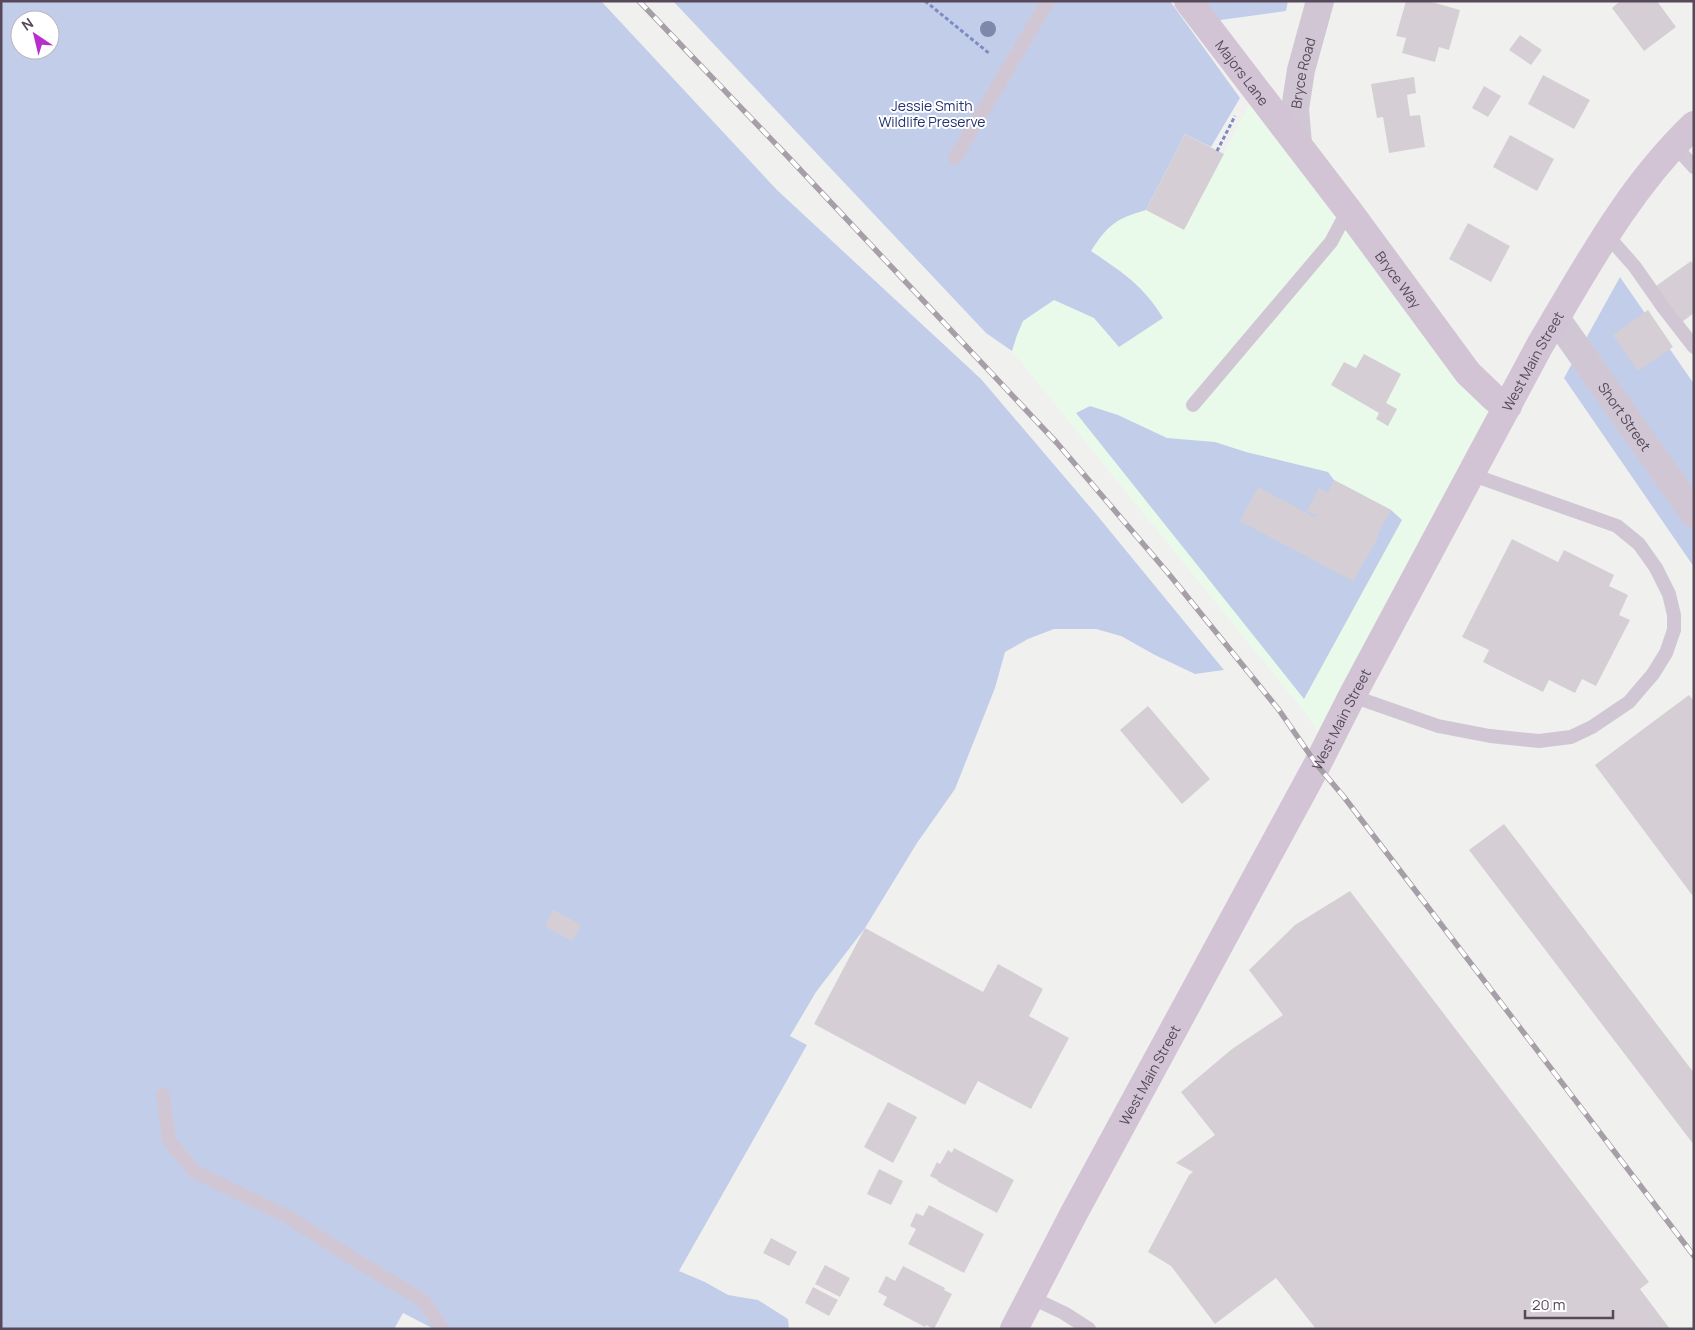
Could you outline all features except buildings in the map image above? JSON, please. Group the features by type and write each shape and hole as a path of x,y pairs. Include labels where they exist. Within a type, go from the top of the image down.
{"main road":[{"name":"Majors Lane","path":"1188,1 1298,144"},
{"name":"West Main Street","path":"1014,1329 1074,1213 1317,765 1470,474 1556,318 1606,234 1640,184 1694,125"},
{"name":"Bryce Way","path":"1298,144 1468,373 1494,398 1508,406"}],"street":[{"name":"Bryce Road","path":"1298,144 1295,109 1301,70 1320,1"},
{"name":"Short Street","path":"1556,318 1694,514"}],"lane":[{"path":"955,158 1048,1"},
{"path":"1674,145 1694,167"},
{"path":"1193,405 1331,242 1348,210"},
{"path":"1606,234 1636,267 1663,307 1694,347"},
{"path":"1352,696 1438,726 1490,736 1539,741 1571,738 1592,727 1629,702 1653,674 1666,653 1674,630 1674,615 1669,594 1656,568 1639,544 1617,526 1470,474"},
{"path":"163,1096 169,1141 195,1172 286,1215 357,1262 424,1301 442,1329"},
{"path":"1030,1297 1064,1313 1089,1329"}],"path":[{"path":"925,1 986,50"},
{"path":"1217,150 1235,116"}],"shaded area":[{"path":"1253,98 1499,408 1319,735 1308,716 1012,351 1023,321 1054,300 1094,318 1119,347 1163,318 1155,304 1129,277 1091,252 1105,230 1125,216 1146,210 1184,230"}],"green space":[{"path":"1,1 601,1 777,190 981,379 1096,514 1224,670 1195,674 1121,636 1096,629 1054,629 1028,639 1005,652 995,688 955,789 917,843 865,928 816,992 790,1036 807,1045 679,1271 705,1282 728,1295 758,1300 788,1319 789,1329 434,1329 403,1313 394,1329 1,1329"},
{"name":"Jessie Smith Wildlife Preserve","path":"673,1 1170,1 1240,98 1211,147 1185,134 1146,210 1113,224 1102,235 1091,251 1140,288 1163,318 1119,347 1094,318 1054,300 1023,321 1012,351 986,333"},
{"path":"1201,1 1288,1 1286,11 1213,21"},
{"path":"1620,277 1694,384 1694,567 1564,378"},
{"path":"1090,406 1118,415 1167,438 1215,442 1246,452 1328,472 1334,480 1391,510 1402,520 1304,699 1076,413"}],"railway":[{"path":"639,1 1057,443 1168,573 1279,710 1317,765 1344,797 1694,1256"}]}
